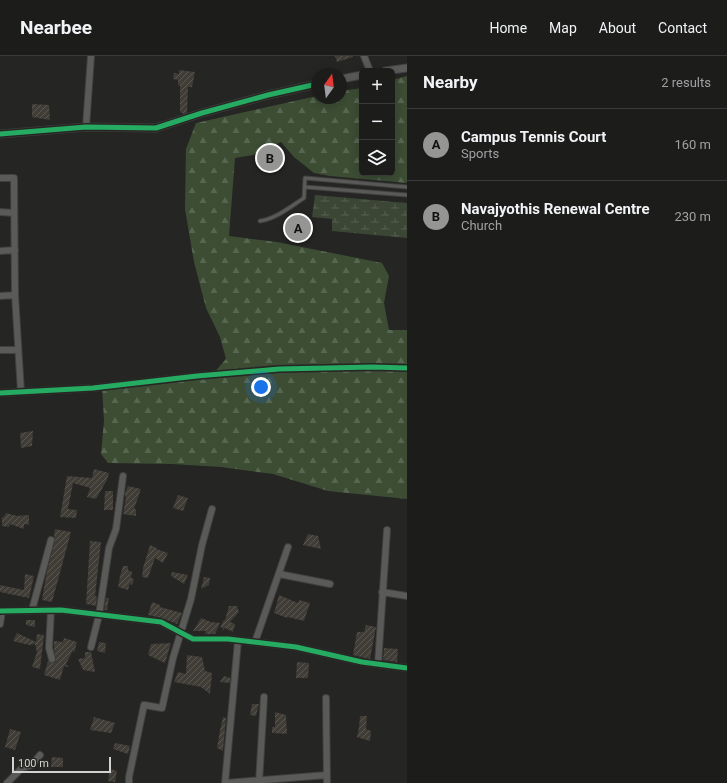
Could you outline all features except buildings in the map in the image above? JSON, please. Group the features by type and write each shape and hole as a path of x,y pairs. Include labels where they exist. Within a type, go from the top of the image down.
{"street":[{"path":"86,127 92,56"},
{"path":"364,56 369,68"},
{"path":"395,70 407,68"},
{"path":"347,78 359,76"},
{"path":"0,134 86,127 156,128 246,101 311,85"},
{"path":"0,178 14,178 16,296 21,392"},
{"path":"0,212 14,213"},
{"path":"0,251 15,250"},
{"path":"0,296 16,296"},
{"path":"0,350 18,350"},
{"path":"0,393 93,388 197,376 279,369 373,367 407,368"},
{"path":"91,647 99,615 108,548 116,529 123,476"},
{"path":"129,783 144,705 162,708 173,658 191,598 202,546 212,509"},
{"path":"378,664 387,530"},
{"path":"32,610 51,540"},
{"path":"255,642 288,547"},
{"path":"278,574 330,584"},
{"path":"382,592 407,596"},
{"path":"51,610 50,648 52,659"},
{"path":"0,624 1,611 61,610 161,622 193,639 255,642 296,647 362,662 407,668"},
{"path":"238,641 226,783 259,782 327,775"},
{"path":"259,782 264,697"},
{"path":"326,698 327,783"},
{"path":"7,783 22,768 32,765 40,755"}],"lane":[{"path":"260,221 270,219 280,214 304,198 306,178 407,187"},
{"path":"305,187 407,195"}],"green space":[{"path":"407,76 407,183 330,176 314,173 294,157 281,142 253,155 235,158 229,236 277,242 382,263 389,276 384,303 389,330 407,330 407,499 328,491 273,474 221,467 172,464 108,463 101,454 104,420 102,387 212,375 226,359 220,337 206,308 194,262 185,209 186,149 196,123 311,97 311,104 347,104 347,90 359,88 359,176 395,176 395,79"},
{"path":"315,195 407,203 407,238 332,231 332,219 312,217"},
{"path":"297,219 307,233 300,236 290,222"}],"cycle path":[{"path":"0,134 86,127 156,128 202,113 268,95 311,85"},
{"path":"0,393 93,388 197,376 279,369 373,367 407,368"},
{"path":"0,611 61,610 161,622 193,639 228,639 296,647 362,662 407,668"}],"place":[{"name":"Navajyothis Renewal Centre","path":"270,158"},
{"name":"Campus Tennis Court","path":"298,228"}]}
